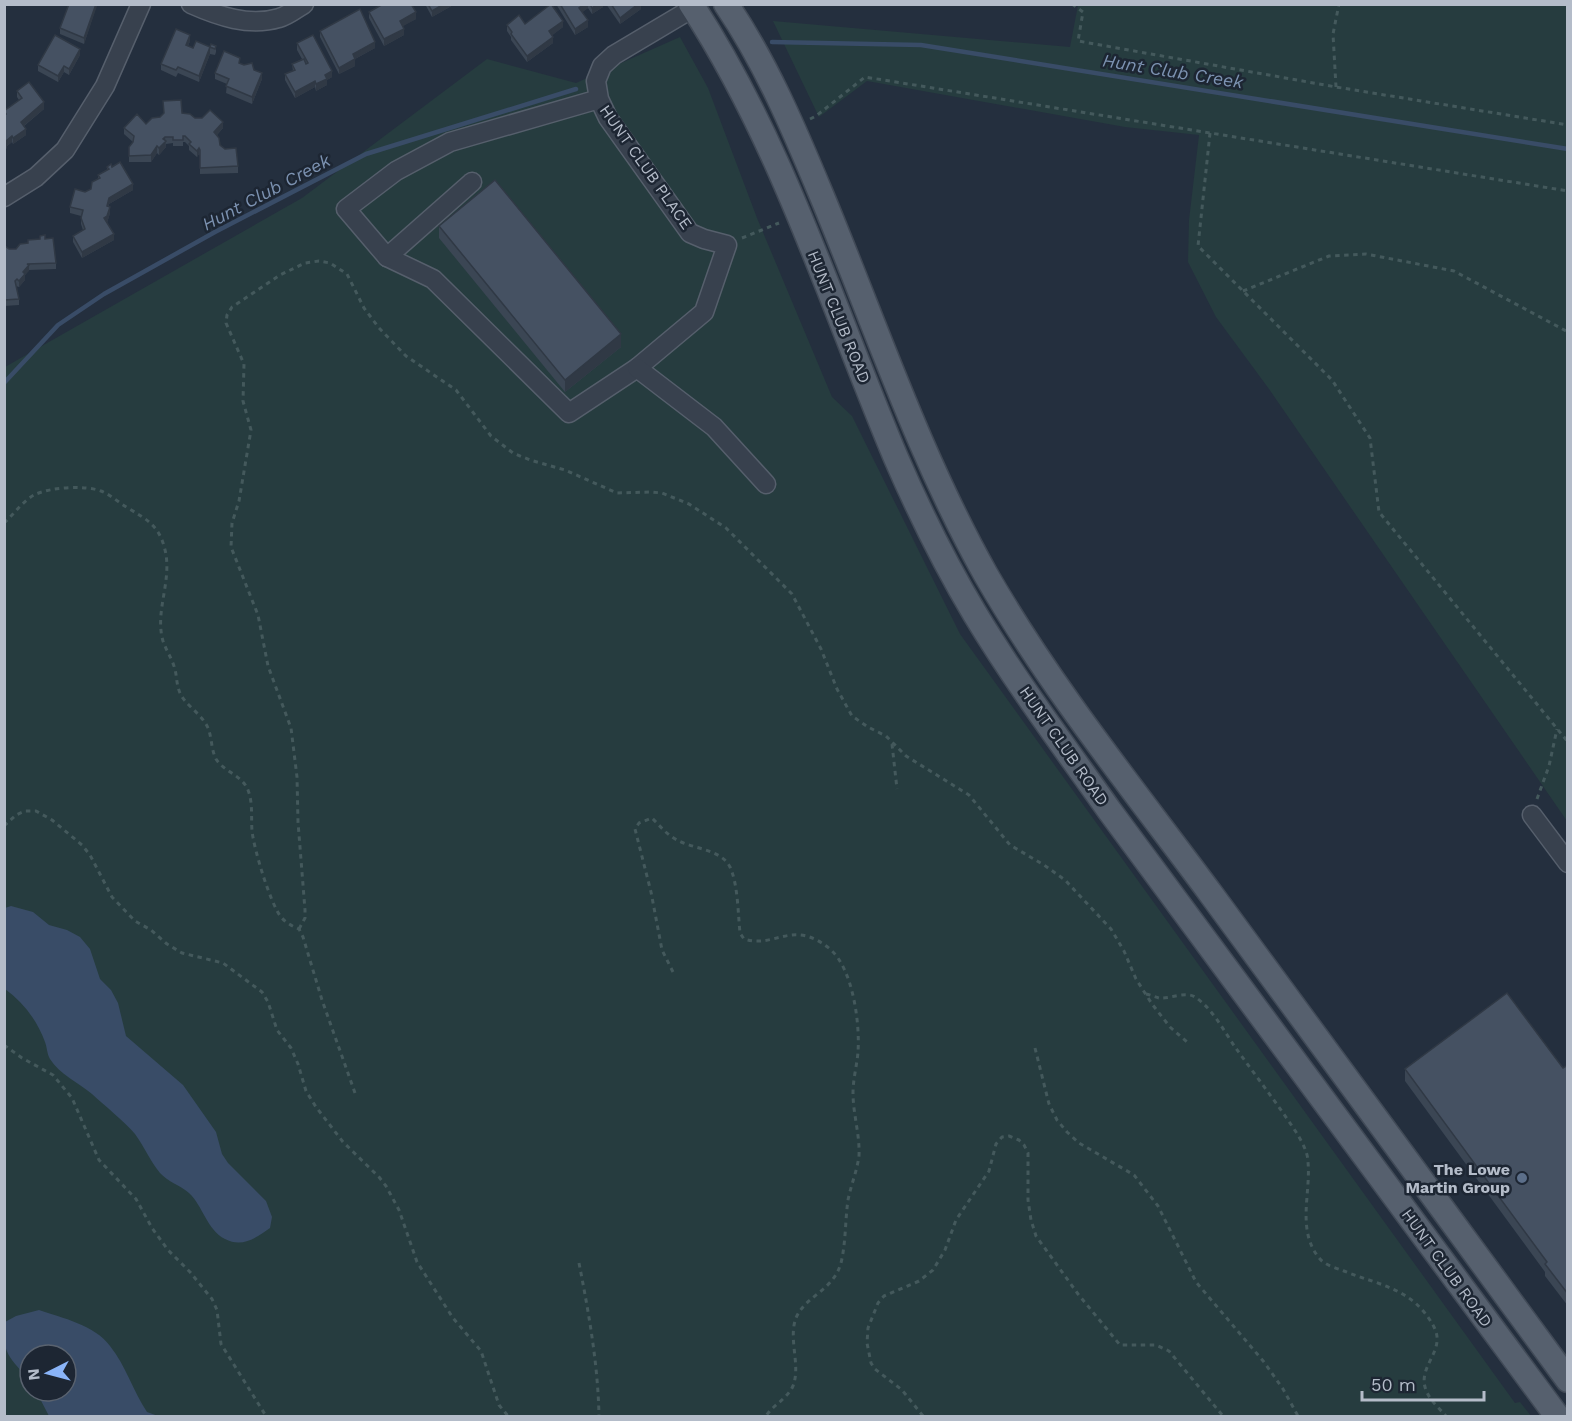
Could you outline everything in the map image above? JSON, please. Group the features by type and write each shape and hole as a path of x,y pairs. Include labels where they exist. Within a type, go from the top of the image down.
{"main road":[{"name":"HUNT CLUB ROAD","path":"726,4 751,44 791,125 931,462 972,548 1016,624 1133,791 1568,1380"},
{"name":"HUNT CLUB ROAD","path":"692,6 725,62 774,159 900,467 974,612 1038,711 1109,810 1557,1416"}],"street":[{"path":"4,196 36,177 65,150 105,86 141,4"},
{"path":"191,4 210,13 243,22 279,18 304,4"},
{"name":"HUNT CLUB PLACE","path":"692,6 614,55 602,66 596,81 599,99 609,118 690,233 727,245"},
{"name":"HUNT CLUB PLACE","path":"387,257 346,209 396,171 450,142 599,99"},
{"path":"472,182 387,257 433,279 569,413 637,368 704,312 727,245"},
{"path":"637,368 714,427 766,484"},
{"path":"1532,814 1568,863"}],"path":[{"path":"1072,4 1083,12 1078,41 1568,125"},
{"path":"1336,87 1333,33 1339,4"},
{"path":"791,125 816,116 865,77 1568,191"},
{"path":"1210,133 1198,246 1332,380 1370,438 1379,512 1568,742"},
{"path":"727,245 779,223"},
{"path":"1243,291 1329,256 1366,254 1454,272 1568,332"},
{"path":"299,929 305,918 305,910 297,777 291,728 268,666 254,602 231,547 232,523 239,501 251,430 243,401 244,364 226,323 227,315 232,307 280,275 305,263 325,261 339,267 347,274 364,308 379,328 406,356 456,390 491,436 513,453 565,470 617,493 662,494 689,504 726,528 792,594 852,716 868,728 886,736 906,756 969,795 1010,845 1044,864 1073,888 1111,929 1145,993 1170,1027 1187,1042"},
{"path":"4,523 34,495 73,488 101,491 151,522 165,547 168,568 166,594 160,619 161,632 174,666 180,694 196,710 208,728 213,752 222,767 242,781 248,790 252,833 273,903 280,916 299,929 355,1093"},
{"path":"1532,814 1549,766 1557,729"},
{"path":"892,744 897,789"},
{"path":"4,826 16,815 25,811 36,811 52,820 82,845 90,855 112,897 135,921 182,953 223,963 261,992 268,1002 277,1030 291,1048 306,1091 343,1142 386,1186 399,1210 417,1262 453,1318 481,1351 499,1405 508,1416"},
{"path":"673,972 662,950 651,892 636,838 635,829 639,823 652,818 674,839 714,853 730,866 740,933 744,939 759,941 795,934 814,939 836,956 847,978 855,1006 858,1053 853,1092 859,1156 848,1198 843,1255 833,1281 802,1308 796,1320 793,1386 766,1416"},
{"path":"1145,993 1162,998 1180,995 1196,997 1210,1012 1263,1085 1297,1134 1309,1160 1306,1218 1308,1241 1322,1261 1369,1281 1395,1288 1418,1306 1435,1329 1438,1340 1437,1348 1425,1371 1425,1389 1430,1399 1446,1416"},
{"path":"4,1045 53,1075 72,1098 99,1160 136,1199 152,1228 168,1250 212,1299 217,1310 221,1344 266,1416"},
{"path":"1035,1048 1049,1104 1057,1120 1079,1143 1134,1175 1158,1206 1196,1282 1264,1362 1298,1416"},
{"path":"923,1416 902,1390 875,1370 867,1343 868,1328 878,1303 884,1296 919,1281 933,1270 945,1250 956,1220 989,1171 996,1144 1006,1136 1019,1140 1028,1153 1028,1200 1036,1236 1078,1294 1120,1345 1156,1345 1169,1351 1223,1416"},
{"path":"579,1263 590,1319 599,1416"}],"green space":[{"path":"1078,5 1567,5 1567,821 1269,389 1216,317 1188,262 1189,220 1199,135 1125,127 867,81 819,117 773,21 1070,47"},
{"path":"680,37 708,88 757,218 832,397 852,416 960,634 1515,1403 1520,1402 1531,1416 5,1416 5,367 302,198 487,59 576,83"}],"water":[{"path":"11,906 33,912 49,925 67,930 80,937 90,949 100,979 111,990 118,1003 126,1036 183,1085 216,1132 222,1154 228,1163 266,1201 272,1217 270,1228 243,1242 231,1242 219,1235 209,1224 194,1198 160,1173 131,1129 54,1064 34,1019 5,989 5,908"},
{"path":"39,1310 78,1323 96,1333 104,1339 121,1362 147,1412 158,1416 49,1416 42,1403 78,1403 78,1343 18,1343 18,1367 8,1354 4,1340 5,1322 16,1316"}],"building":[{"path":"69,4 96,4 84,38 60,28"},
{"path":"383,4 411,4 416,12 400,21 404,29 384,39 369,12"},
{"path":"428,4 444,4 432,11"},
{"path":"551,4 563,21 549,31 553,37 527,56 507,25 519,15 525,24"},
{"path":"560,4 584,4 579,8 588,20 575,29"},
{"path":"611,4 638,4 620,18"},
{"path":"360,9 375,42 353,54 355,59 339,68 320,31"},
{"path":"176,29 190,35 186,45 193,48 196,41 210,47 199,76 178,67 176,70 161,64"},
{"path":"55,35 80,49 69,69 64,66 58,76 38,65"},
{"path":"313,35 332,71 325,75 327,79 316,84 315,81 295,92 285,74 295,70 292,64 304,59 306,64 308,63 297,43"},
{"path":"224,51 240,58 239,63 244,65 252,63 254,70 262,73 252,97 226,86 229,79 215,73"},
{"path":"29,82 44,102 21,122 26,129 13,138 12,136 4,144 4,115 6,114 4,111 22,98 17,91"},
{"path":"181,100 182,113 202,118 210,110 223,122 214,132 219,138 220,145 225,149 236,148 238,166 200,168 200,150 199,148 197,151 189,144 191,142 185,136 183,140 165,137 163,139 166,141 159,148 157,146 151,155 129,156 129,147 134,136 124,128 137,114 146,124 152,118 160,117 164,113 163,101"},
{"path":"120,162 133,184 109,198 107,206 110,207 104,218 114,234 82,252 73,236 85,229 81,218 83,210 70,207 75,189 85,192 91,189 92,182 100,178 98,175 109,169 107,167 111,164 112,167"},
{"path":"495,180 621,334 565,380 439,226"},
{"path":"45,235 45,239 53,238 56,263 27,264 29,265 23,272 25,274 19,281 17,279 15,281 19,299 4,300 4,245 9,249 16,249 20,244 28,243 28,240 40,239 40,236"},
{"name":"The Lowe Martin Group","path":"1507,993 1563,1068 1568,1065 1568,1294 1405,1069"}],"waterway":[{"name":"Hunt Club Creek","path":"772,42 921,45 1568,149"},
{"name":"Hunt Club Creek","path":"4,383 58,325 104,294 215,232 366,154 576,89"}],"place":[{"name":"The Lowe Martin Group","path":"1522,1178"}]}
